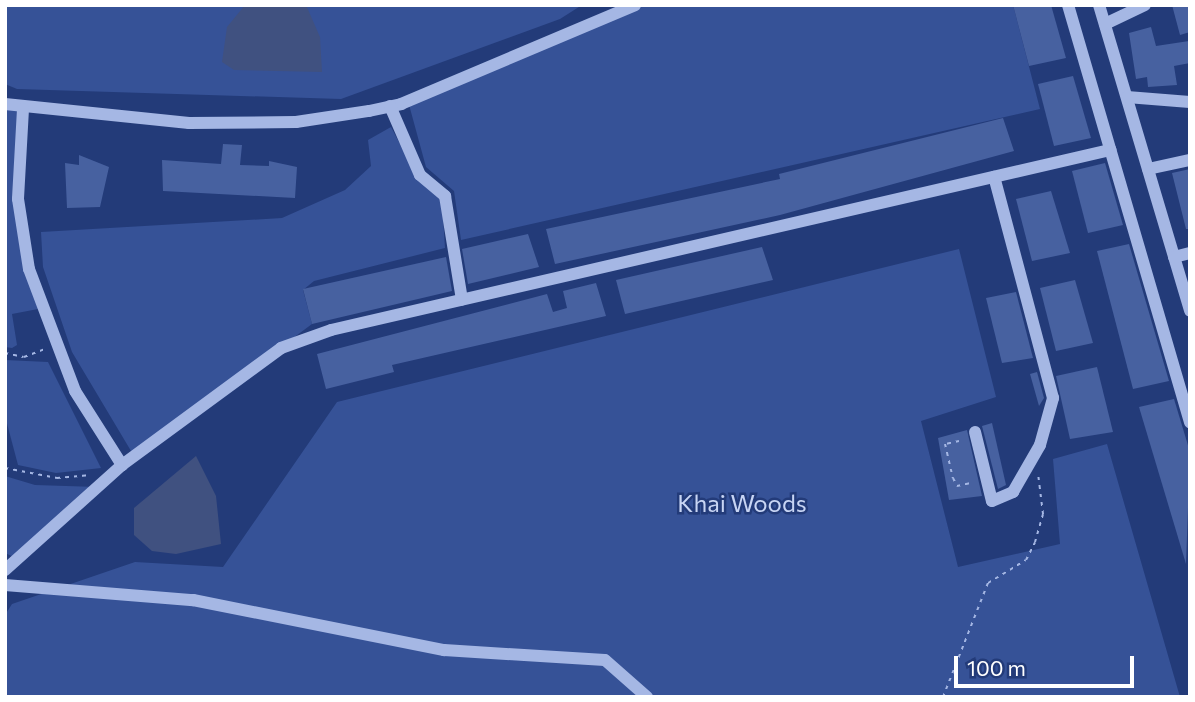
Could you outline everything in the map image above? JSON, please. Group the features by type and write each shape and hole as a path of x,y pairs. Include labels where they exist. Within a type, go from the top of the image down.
{"street":[{"path":"5,104 23,109 203,123 296,122 390,106 635,5"},
{"path":"1068,5 1190,423"},
{"path":"1099,5 1190,311"},
{"path":"1105,24 1145,5"},
{"path":"1127,97 1190,102"},
{"path":"390,106 420,176 445,196 462,300"},
{"path":"23,109 18,199 29,269 55,346 122,465"},
{"path":"5,570 122,465 281,348 462,300 1110,150"},
{"path":"1148,169 1190,159"},
{"path":"975,432 992,501 1013,492 1041,445 1053,398 995,177"},
{"path":"1174,257 1190,253"},
{"path":"5,585 193,600 444,650 605,660 646,697"}],"path":[{"path":"5,353 23,356 55,346"},
{"path":"959,441 945,444 953,478 957,486 971,483"},
{"path":"5,468 57,478 102,473"},
{"path":"943,697 988,583 1026,560 1035,542 1043,514 1038,468"}],"green space":[{"path":"5,5 582,5 560,19 341,99 17,89 5,84"},
{"path":"632,5 1013,5 1040,109 461,240 454,191 426,167 408,101"},
{"path":"5,104 23,109 15,151 38,309 12,314 17,345 12,348 5,347"},
{"path":"391,127 417,176 442,201 445,248 314,281 303,290 312,324 134,456 72,352 43,267 41,232 282,218 345,190 371,166 368,140"},
{"name":"Khai Woods","path":"959,249 996,397 921,421 958,567 1060,544 1053,459 1107,444 1180,697 5,697 5,615 12,604 135,562 223,567 337,402"},
{"path":"5,360 48,362 101,468 56,473 18,465 5,416"},
{"path":"5,476 35,485 97,487 16,558 5,553"}],"shaded area":[{"path":"245,5 306,5 320,37 322,72 234,70 222,62 227,27"},
{"path":"196,456 216,496 221,544 176,554 152,551 134,535 134,508"}],"building":[{"path":"1013,5 1051,5 1066,58 1029,66"},
{"path":"1172,5 1190,5 1190,32 1180,35"},
{"path":"1151,27 1156,46 1189,41 1190,63 1174,66 1177,85 1148,87 1147,77 1136,79 1129,33"},
{"path":"1073,76 1091,138 1054,146 1038,84"},
{"path":"1003,118 1014,151 780,215 555,264 546,229 780,179 779,174"},
{"path":"223,144 242,145 240,165 269,166 269,161 297,167 295,198 163,191 162,160 221,164"},
{"path":"79,155 109,167 100,207 67,208 65,163 79,165"},
{"path":"1105,163 1123,225 1088,233 1072,171"},
{"path":"1190,169 1190,229 1186,229 1172,173"},
{"path":"1051,191 1070,253 1032,261 1016,199"},
{"path":"528,234 539,267 468,284 462,249"},
{"path":"1129,244 1169,381 1133,389 1097,251"},
{"path":"762,247 773,280 625,314 616,280"},
{"path":"446,257 452,291 312,324 303,289"},
{"path":"1075,280 1093,343 1056,351 1040,288"},
{"path":"596,283 606,316 392,365 394,372 326,389 317,354 547,294 553,312 567,308 563,291"},
{"path":"1016,292 1033,358 1002,363 986,298"},
{"path":"1097,367 1113,432 1070,439 1056,376"},
{"path":"1037,372 1044,398 1039,406 1030,374"},
{"path":"1174,399 1190,452 1186,564 1139,407"},
{"path":"992,423 1006,485 998,489 982,426"},
{"path":"967,430 982,496 949,500 938,438"}]}
